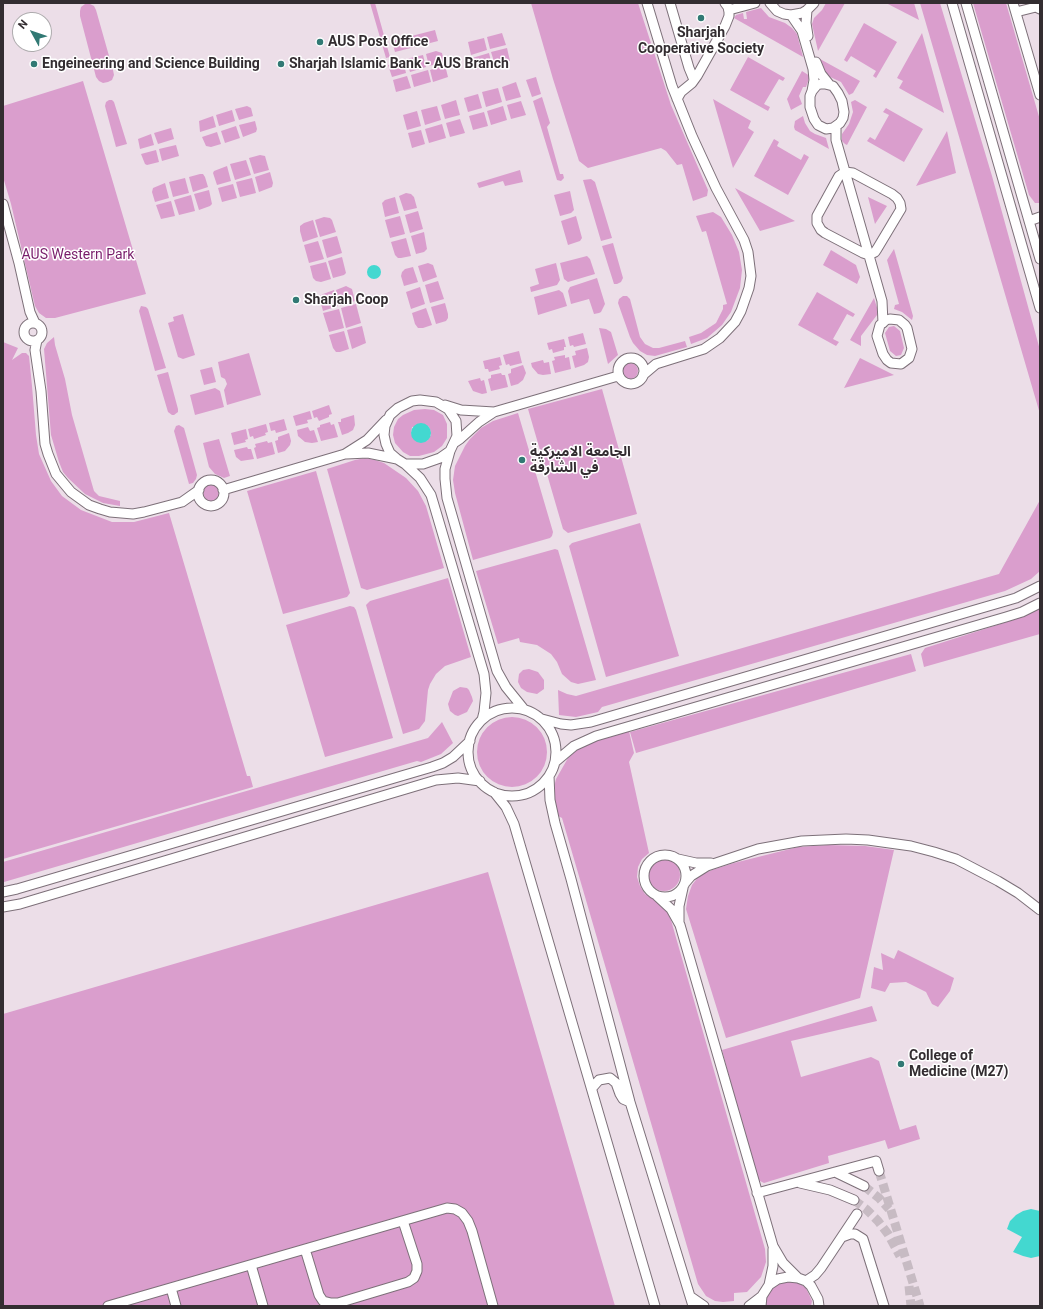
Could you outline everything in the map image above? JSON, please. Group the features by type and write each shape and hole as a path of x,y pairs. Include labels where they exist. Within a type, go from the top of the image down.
{"street":[{"path":"647,3 677,99 706,167 744,240 749,258 751,276 748,294 741,311 735,322 720,338 704,349 656,364 643,375 640,380 632,384 624,382 618,376 619,365 624,360 633,359 640,362 656,364"},
{"path":"670,3 694,80"},
{"path":"727,7 740,3"},
{"path":"727,7 755,3"},
{"path":"762,3 771,4 777,11 791,15 802,13 814,3"},
{"path":"952,3 1040,308"},
{"path":"966,3 1040,259"},
{"path":"677,99 681,92 700,72 725,26 728,16 727,7"},
{"path":"1040,9 1036,7 1015,7 1039,85 1040,95"},
{"path":"807,10 807,33 817,68 829,84 838,92 843,105 843,118 840,123 836,127 826,129"},
{"path":"791,15 802,31 813,69 814,80 809,100 814,118 818,125 826,129 836,140"},
{"path":"688,62 700,72"},
{"path":"812,91 817,85 829,84"},
{"path":"983,110 985,106 989,105 997,107"},
{"path":"836,127 836,140 882,301 882,323"},
{"path":"845,172 853,173 892,194 897,198 900,204 900,210 877,249 869,255 862,253 824,233 817,223 817,216 836,182 845,172"},
{"path":"3,204 19,262 30,312 31,324 24,332 25,337 33,340 40,337 42,330 39,325 31,324"},
{"path":"1029,221 1040,217"},
{"path":"882,301 895,319"},
{"path":"895,319 902,322 907,328 912,349 909,358 901,364 891,363 883,354 877,336 878,329 882,323 886,320 895,319"},
{"path":"33,340 41,391 44,438 48,454 56,474 71,492 89,505 121,514 144,512 182,502 202,502 209,505 216,504 223,497 223,490 220,484 213,480 206,481 199,490 182,502"},
{"path":"640,362 643,368 643,375"},
{"path":"223,490 345,454 368,453 418,464 432,462 440,458 479,422 494,412 618,376"},
{"path":"345,454 367,440 398,408 412,401 428,400 461,410 494,412"},
{"path":"442,404 448,409 456,421 457,436 445,469 447,498 497,671 506,687 523,708"},
{"path":"389,418 385,426 384,435 390,453 420,478 428,490 434,504 484,674 486,693 484,712 470,741 468,752 470,763 473,773 480,781 494,792 506,807 514,824 655,1306"},
{"path":"199,490 199,496 202,502"},
{"path":"542,719 571,725 591,722 1016,598 1040,586"},
{"path":"555,762 574,746 596,736 1006,617 1022,612 1040,603"},
{"path":"484,674 497,671"},
{"path":"481,720 498,710 507,708 523,708 532,712 549,726 555,741 555,762 550,776 549,788 552,812 630,1102 692,1302 704,1306"},
{"path":"3,892 17,890 432,767 453,757 470,741"},
{"path":"494,792 512,796 525,794 537,788 550,776"},
{"path":"3,907 28,901 436,780 458,778 480,781"},
{"path":"657,896 671,896 678,893 699,871 716,862 758,849 802,841 846,839 890,842 934,852 956,859 998,880 1040,910"},
{"path":"680,925 671,909 651,892 647,886 645,873 647,867 652,861 664,856 671,856 677,859 696,863 716,862"},
{"path":"677,859 683,866 686,874 679,906 680,925 773,1246 783,1264 816,1292 819,1306"},
{"path":"592,1088 599,1080 610,1078 616,1083 621,1097 625,1101 630,1102"},
{"path":"757,1193 876,1161 879,1171"},
{"path":"835,1172 864,1186"},
{"path":"792,1183 804,1183 817,1186 854,1200"},
{"path":"108,1306 446,1208 455,1208 462,1213 468,1221 472,1231 493,1306"},
{"path":"769,1285 778,1279 788,1277 802,1279 818,1271 857,1214"},
{"path":"306,1249 319,1295 323,1301 338,1303 408,1282 414,1278 417,1271 416,1264 403,1221"},
{"path":"842,1237 855,1234 863,1240 884,1306"},
{"path":"749,1306 762,1296 769,1285 773,1266 773,1246"},
{"path":"251,1265 263,1306"},
{"path":"171,1288 176,1306"},
{"path":"647,1306 652,1296"},
{"path":"761,1306 762,1296"}],"green space":[{"path":"370,3 375,3 390,57 386,58"},
{"path":"531,3 638,3 671,105 708,190 707,196 693,201 682,164 677,165 666,151 661,148 588,168 579,161"},
{"path":"826,3 845,3 818,51 812,24 814,18 822,10"},
{"path":"886,3 914,3 919,20"},
{"path":"920,3 940,3 992,176 1040,350 1040,414"},
{"path":"973,3 1006,3 1040,120 1040,203 1035,203 1029,195"},
{"path":"85,4 94,6 96,10 114,75 112,80 108,82 103,83 96,77 80,16 81,7"},
{"path":"761,8 769,17 785,23 792,28 797,34 803,57 734,18 736,15 743,13 744,19 747,19 746,12"},
{"path":"864,23 897,42 876,78 873,76 876,71 851,56 847,62 844,60"},
{"path":"435,30 438,41 395,52 392,41"},
{"path":"502,33 506,45 490,49 487,37"},
{"path":"922,33 944,113 899,88 903,81 897,78"},
{"path":"484,38 487,50 471,55 468,42"},
{"path":"507,48 510,61 495,65 491,52"},
{"path":"436,51 442,53 444,62 429,66 426,54"},
{"path":"489,53 492,65 475,70 472,58"},
{"path":"423,55 426,67 410,72 406,59"},
{"path":"748,57 785,78 783,81 779,79 764,104 770,107 768,111 730,90"},
{"path":"820,59 860,81 853,93 849,95 841,82 828,76 821,67"},
{"path":"403,60 406,73 392,77 388,65"},
{"path":"445,65 448,77 433,82 430,70"},
{"path":"428,70 431,82 414,87 411,75"},
{"path":"802,71 810,76 806,87 803,87 799,96 802,104 791,110 787,99"},
{"path":"407,76 411,88 396,92 393,80"},
{"path":"536,77 541,94 532,97 526,80"},
{"name":"AUS Western Park","path":"83,81 146,294 55,318 46,318 39,313 35,306 11,204 3,177 3,106"},
{"path":"516,82 521,97 506,101 502,87"},
{"path":"498,88 502,102 486,107 482,92"},
{"path":"478,94 482,108 468,112 464,98"},
{"path":"542,97 550,123 547,127 560,174 563,174 564,178 561,181 557,180 533,101"},
{"path":"713,99 751,121 748,128 754,132 733,168"},
{"path":"109,100 114,102 127,144 116,147 105,106 106,102"},
{"path":"456,100 460,115 445,119 441,105"},
{"path":"855,100 867,107 847,145 842,141 842,134 849,124 853,112 851,102"},
{"path":"521,101 526,115 511,119 507,105"},
{"path":"247,106 251,108 253,116 239,120 235,109"},
{"path":"437,106 441,120 425,125 421,110"},
{"path":"503,106 507,120 491,125 487,111"},
{"path":"886,108 923,129 904,162 867,141 870,137 875,140 889,115 883,112"},
{"path":"232,110 235,121 219,126 216,115"},
{"path":"417,111 421,126 407,130 403,115"},
{"path":"484,112 488,126 473,130 469,116"},
{"path":"213,116 216,127 200,132 199,121"},
{"path":"803,116 810,131 826,138 829,149 795,130 795,121"},
{"path":"460,119 465,133 450,137 446,123"},
{"path":"255,121 257,129 256,132 243,137 239,125"},
{"path":"442,124 446,138 429,143 425,129"},
{"path":"236,126 240,138 225,143 221,131"},
{"path":"171,128 174,139 158,144 154,133"},
{"path":"421,130 425,144 412,148 408,133"},
{"path":"947,131 956,173 916,186"},
{"path":"217,132 221,144 211,147 206,146 202,137"},
{"path":"151,134 154,145 140,149 138,139"},
{"path":"774,139 779,142 777,146 801,160 804,154 809,157 788,195 754,176"},
{"path":"176,145 179,156 162,161 159,149"},
{"path":"156,150 159,162 147,165 145,164 141,154"},
{"path":"260,155 265,156 269,170 254,174 249,158"},
{"path":"246,160 251,175 235,180 230,164"},
{"path":"227,166 231,181 217,185 213,173 214,171"},
{"path":"520,170 523,182 505,186 503,181 479,188 477,183"},
{"path":"270,172 273,183 272,187 259,192 255,177"},
{"path":"203,174 205,177 208,187 193,192 189,177"},
{"path":"185,178 189,193 173,197 169,182"},
{"path":"252,178 256,193 240,197 236,182"},
{"path":"591,179 595,182 612,238 601,241 583,180"},
{"path":"165,183 169,198 155,202 152,192 153,188"},
{"path":"233,184 237,198 222,202 218,188"},
{"path":"735,188 795,221 760,231"},
{"path":"209,190 212,204 199,210 194,194"},
{"path":"570,191 574,210 571,213 560,216 554,195"},
{"path":"406,193 411,194 414,197 417,208 404,211 399,196"},
{"path":"191,195 195,211 179,215 174,200"},
{"path":"395,197 399,213 385,217 382,203 385,200"},
{"path":"868,197 887,206 875,224"},
{"path":"171,201 175,216 161,219 156,205"},
{"path":"418,211 423,229 410,233 405,215"},
{"path":"713,212 721,217 732,235 739,252 742,270 740,288 731,312 722,325 707,338 691,344 689,337 701,333 716,323 723,309 723,305 727,304 706,231 702,232 696,216"},
{"path":"400,216 405,234 390,238 385,220"},
{"path":"576,216 582,238 580,241 568,245 561,221"},
{"path":"324,217 332,220 336,232 320,237 315,220"},
{"path":"313,220 318,237 303,242 300,226"},
{"path":"424,232 427,249 424,252 416,254 411,236"},
{"path":"337,236 342,253 327,258 322,240"},
{"path":"406,238 411,256 398,258 395,255 391,242"},
{"path":"318,241 324,259 309,263 304,245"},
{"path":"613,243 623,278 621,282 617,284 614,284 602,246"},
{"path":"894,249 913,316 912,320 902,312 894,309 895,305 899,304 887,260"},
{"path":"831,250 856,265 860,277 857,284 823,265"},
{"path":"587,256 590,259 595,274 568,282 564,279 560,263"},
{"path":"342,257 346,273 333,278 328,261"},
{"path":"326,262 331,279 321,282 316,281 313,278 310,266"},
{"path":"428,263 433,265 437,277 423,282 418,266"},
{"path":"556,263 560,280 557,285 531,292 530,287 539,284 535,269"},
{"path":"413,267 418,282 404,286 401,276 402,272 405,269"},
{"path":"597,278 605,304 601,312 594,314 589,299 571,304 568,291 570,287"},
{"path":"438,281 444,299 430,303 425,285"},
{"path":"346,286 352,289 355,301 340,306 336,290"},
{"path":"420,287 425,304 411,309 406,292"},
{"path":"334,290 338,306 323,311 320,296"},
{"path":"559,290 563,293 567,306 538,315 534,297"},
{"path":"817,292 855,314 853,317 847,314 833,339 839,342 836,346 798,325"},
{"path":"623,296 627,296 630,299 640,337 645,344 653,348 659,348 685,341 687,347 655,356 647,355 640,351 630,337 618,303 619,299"},
{"path":"874,298 878,311 877,315 861,336 861,346 850,340"},
{"path":"445,303 448,318 446,321 436,324 431,307"},
{"path":"356,304 361,323 346,328 341,308"},
{"path":"141,306 148,309 166,368 155,371 139,311"},
{"path":"426,308 432,325 418,328 415,324 412,313"},
{"path":"339,309 344,328 329,332 323,313"},
{"path":"183,314 195,355 183,359 178,357 168,323 174,321 173,317"},
{"path":"362,326 366,343 352,349 347,330"},
{"path":"894,326 900,331 904,348 901,355 896,356 890,351 885,333 889,327"},
{"path":"599,328 606,329 611,332 618,355 608,364"},
{"path":"344,331 349,349 336,352 333,348 329,335"},
{"path":"583,333 586,344 574,347 573,345 570,346 568,337"},
{"path":"54,337 65,379 72,415 94,491 99,496 120,501 120,506 103,503 85,494 63,472 59,462 51,435 44,349 47,343"},
{"path":"564,339 566,347 564,347 564,350 553,353 552,349 549,350 547,343"},
{"path":"3,342 18,348 12,360 22,353 26,353 29,356 39,454 51,481 62,496 81,510 112,522 134,522 169,513 247,776 250,776 253,787 3,859"},
{"path":"587,348 589,357 588,362 575,368 572,356 576,355 575,351"},
{"path":"519,351 522,363 510,366 509,364 506,365 503,355"},
{"path":"249,353 261,395 227,405 224,390 227,384 225,379 221,377 218,362"},
{"path":"565,355 565,358 569,357 571,369 555,373 552,361 555,360 554,357"},
{"path":"500,357 502,365 499,366 500,369 489,372 488,369 485,369 483,361"},
{"path":"860,358 894,375 844,388"},
{"path":"543,360 544,363 549,362 551,374 538,374 532,367 531,363"},
{"path":"627,363 633,363 638,368 636,377 633,379 627,379 622,374 622,368"},
{"path":"523,365 526,373 523,380 518,384 511,386 508,374 511,373 511,369"},
{"path":"212,367 216,382 204,385 200,370"},
{"path":"168,372 178,409 178,412 174,415 168,412 157,375"},
{"path":"501,373 502,375 505,375 508,387 491,391 488,379 491,378 491,375"},
{"path":"480,378 481,381 484,380 487,393 482,394 473,391 468,381"},
{"path":"215,388 220,391 224,407 195,415 190,395"},
{"path":"602,389 637,514 568,533 563,529 528,409"},
{"path":"329,405 332,414 329,415 329,417 319,421 317,417 314,418 312,411"},
{"path":"414,410 434,410 443,415 447,424 447,438 442,446 434,452 419,456 410,456 403,452 395,443 393,435 394,427 398,419","holes":["428,426 431,435 427,441 411,434 412,427"]},
{"path":"310,411 312,419 307,420 308,423 296,426 293,416"},
{"path":"518,413 553,532 552,536 550,538 473,560 455,493 453,480 455,466 465,446 481,428 493,421"},
{"path":"354,415 355,425 353,430 342,435 338,422 341,422 341,419"},
{"path":"284,419 287,430 276,433 275,430 271,431 269,423"},
{"path":"330,422 331,425 334,424 338,437 321,441 317,428 320,427 320,425"},
{"path":"266,424 268,432 265,433 266,435 254,439 253,436 250,437 248,429"},
{"path":"179,425 184,428 197,475 193,483 189,484 174,431 176,426"},
{"path":"308,427 310,431 314,430 318,442 305,442 298,436 297,430"},
{"path":"246,429 248,439 245,440 246,442 234,445 231,433"},
{"path":"289,433 291,441 290,445 285,451 278,453 275,441 278,440 278,437"},
{"path":"219,439 230,476 224,478 215,474 209,467 203,443"},
{"path":"267,441 268,443 272,442 275,454 257,459 254,448 256,447 255,444"},
{"path":"247,447 248,449 251,449 254,459 241,461 236,457 234,450"},
{"path":"365,458 384,463 406,478 418,491 426,506 444,568 367,590 361,588 327,469"},
{"path":"316,471 350,593 347,597 283,614 247,491"},
{"path":"208,485 214,485 219,490 217,499 214,501 208,501 203,496 203,490"},
{"path":"1040,500 1040,571 1031,579 1005,591 602,707 598,712 576,717 559,715 558,690 576,696 999,574"},
{"path":"640,523 679,656 606,677 569,546 572,543"},
{"path":"555,549 558,550 596,680 578,684 571,682 562,674 557,662 551,654 537,645 520,642 519,638 498,644 476,571"},
{"path":"448,578 471,657 445,666 436,674 428,690 425,721 419,729 403,734 366,605 370,601"},
{"path":"350,606 354,607 356,610 393,738 325,757 286,625"},
{"path":"1040,608 1040,634 924,667 921,654 925,648 1016,619"},
{"path":"911,654 916,671 636,753 630,732"},
{"path":"529,669 538,672 544,680 544,689 537,694 527,692 521,688 518,682 519,674 523,670"},
{"path":"460,687 467,688 469,690 473,701 467,712 458,716 450,711 448,704 453,691"},
{"path":"505,717 519,717 532,723 541,732 545,738 547,752 545,766 537,777 526,785 519,787 505,787 498,785 487,777 479,766 477,759 477,745 479,738 487,727 498,719"},
{"path":"442,722 453,743 441,754 421,762 417,761 4,882 3,862 428,738"},
{"path":"629,731 634,753 629,762 649,853 642,859 638,867 637,877 645,894 653,899 662,901 671,920 765,1249 766,1262 761,1277 747,1292 734,1293 734,1301 715,1301 706,1296 698,1284 562,818 556,815 553,791 556,779 568,758 578,749 590,743"},
{"path":"828,845 865,846 894,850 860,998 726,1038 686,909 688,896 692,885 699,876 734,863 798,847"},
{"path":"661,859 667,859 677,866 680,875 679,881 673,888 667,891 661,891 651,884 648,878 648,872 655,862"},
{"path":"488,872 615,1306 3,1306 3,1014"},
{"path":"898,950 954,978 950,991 938,1007 932,1004 926,992 906,982 890,983 885,992 871,988 874,967 883,970 881,953 894,959"},
{"path":"872,1006 877,1021 791,1041 801,1077 871,1057 879,1061 900,1130 916,1125 920,1139 888,1149 885,1140 828,1156 829,1163 764,1183 756,1179 722,1050"},
{"path":"783,1280 799,1283 806,1288 812,1301 811,1306 763,1306 768,1290"}],"water":[{"path":"371,265 377,265 381,269 381,275 377,279 371,279 367,275 367,269"},
{"path":"421,423 428,426 431,433 428,440 421,443 414,440 411,433 414,426"},
{"path":"1031,1209 1040,1211 1040,1256 1031,1258 1013,1252 1022,1237 1007,1229 1010,1221 1016,1215"}],"tunnel":[{"path":"879,1171 920,1306"},
{"path":"864,1186 879,1198 889,1209"},
{"path":"854,1200 878,1221 888,1234 900,1256"},
{"path":"909,1286 911,1306"}],"place":[{"name":"Sharjah Cooperative Society","path":"701,18"},
{"name":"AUS Post Office","path":"320,42"},
{"name":"Engeineering and Science Building","path":"34,64"},
{"name":"Sharjah Islamic Bank - AUS Branch","path":"281,64"},
{"name":"Sharjah Coop","path":"296,300"},
{"name":"الجامعة الاميركية في الشارقة","path":"522,460"},
{"name":"College of Medicine (M27)","path":"901,1064"}]}
